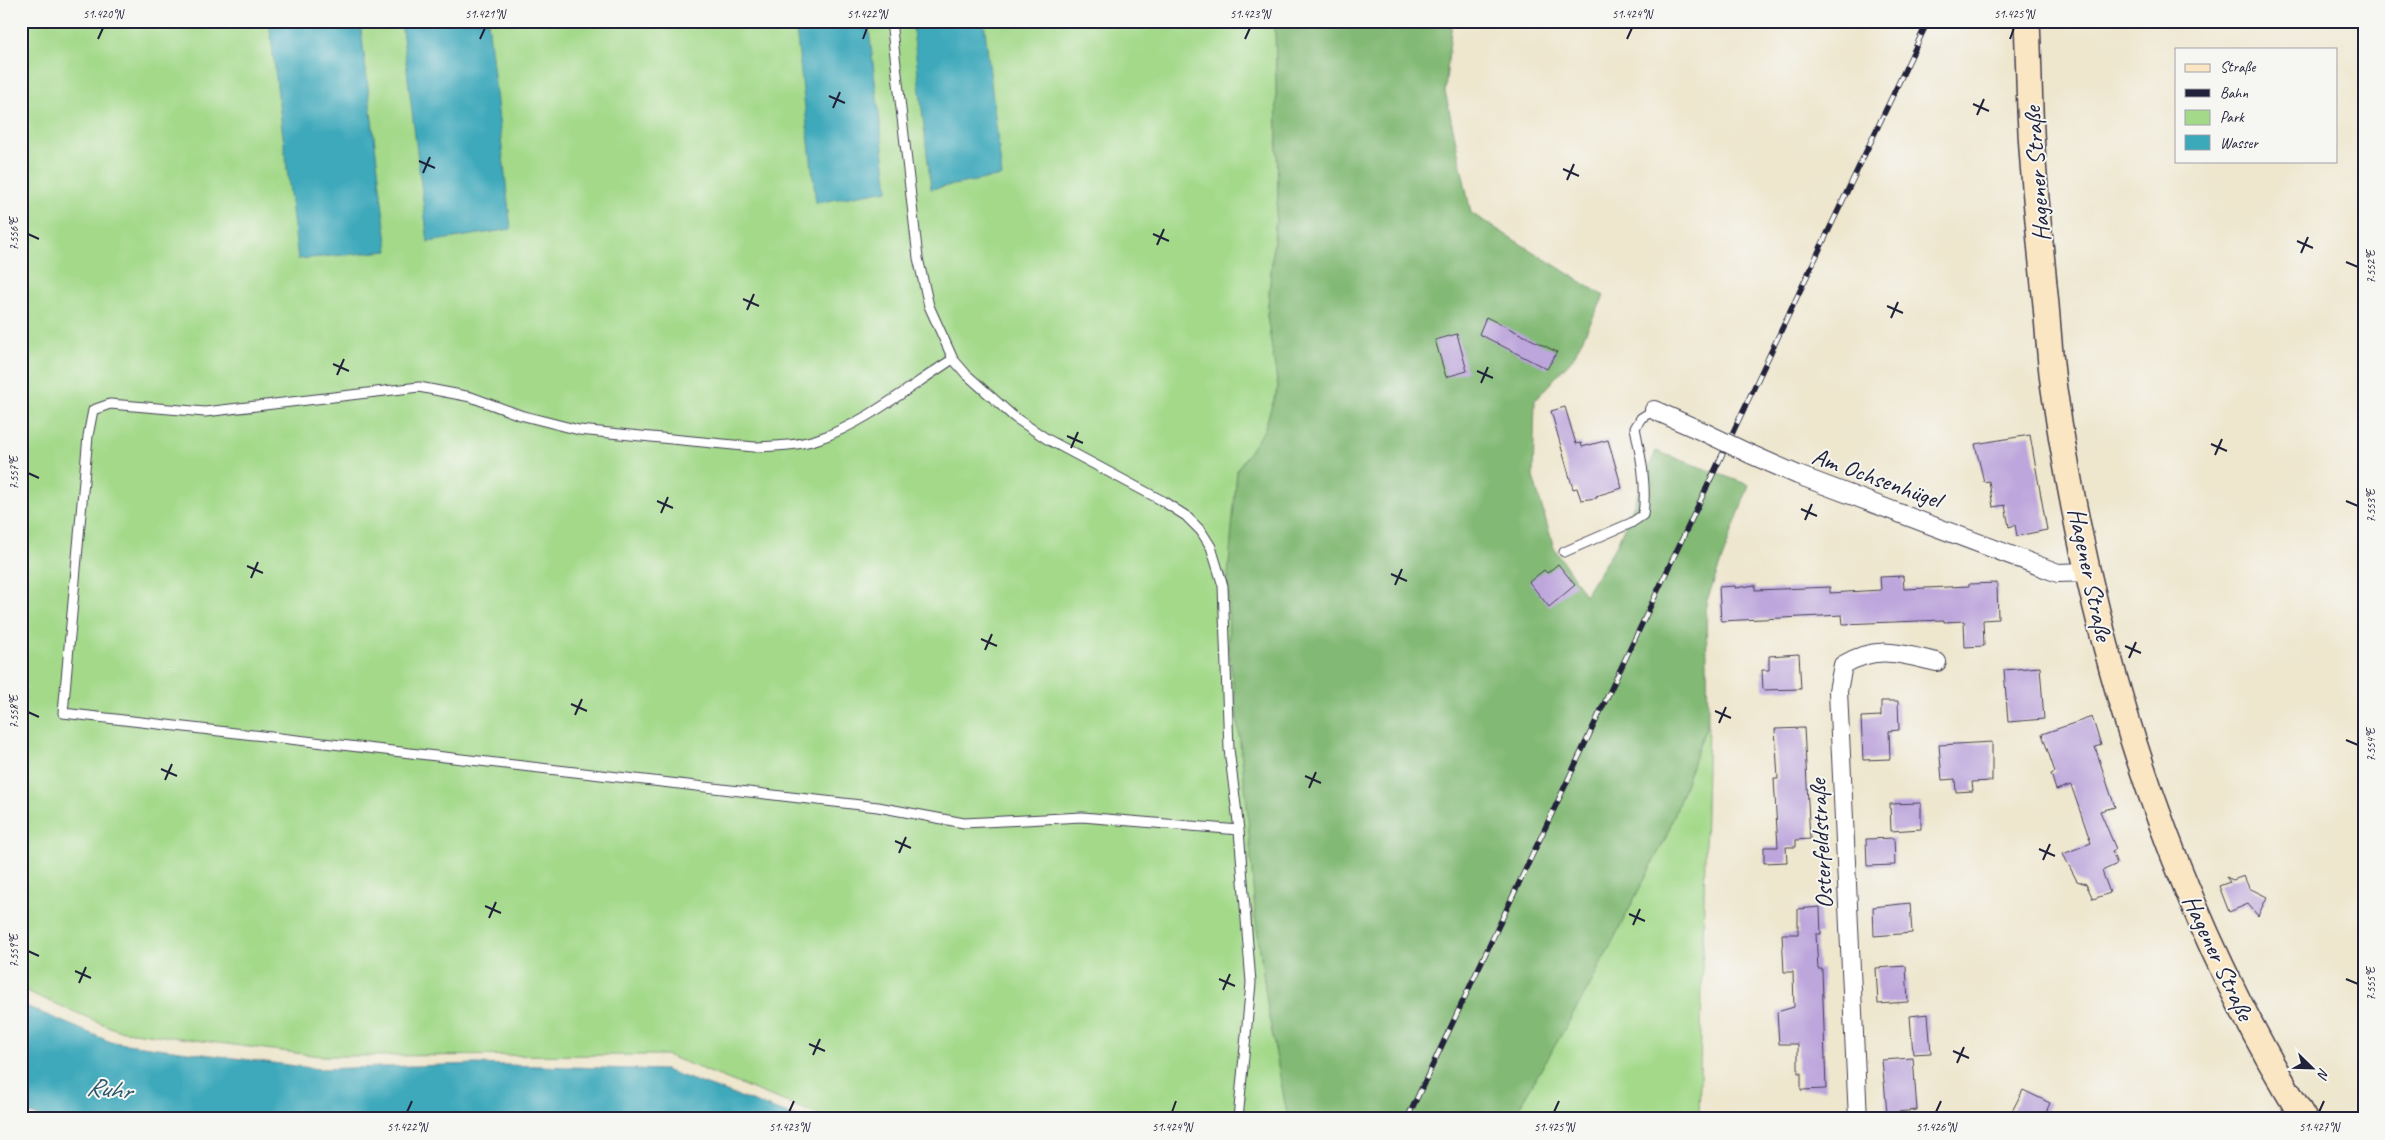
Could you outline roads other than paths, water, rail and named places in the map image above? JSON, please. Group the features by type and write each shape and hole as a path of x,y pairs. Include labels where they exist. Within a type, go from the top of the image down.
{"main road":[{"name":"Hagener Straße","path":"2027,21 2032,146 2054,388 2088,572 2106,644 2142,768 2172,852 2211,946 2248,1022 2304,1119"}],"street":[{"name":"Am Ochsenhügel","path":"1654,410 1798,475 2058,573 2088,572"},
{"name":"Osterfeldstraße","path":"1858,1119 1838,691 1843,665 1859,655 1893,652 1937,662"}],"lane":[{"path":"891,21 918,258 930,306 953,359 966,374 1014,418 1047,439 1161,500 1186,516 1201,531 1211,546 1224,586 1229,749 1239,830 1252,983 1238,1119"},
{"path":"953,359 848,426 818,439 774,446 754,447 579,430 529,418 471,397 419,386 205,412 110,404 93,410 88,436 63,713 878,807 964,823 1082,816 1239,830"},
{"path":"1564,552 1631,523 1643,515 1645,498 1644,470 1635,428 1641,418 1654,410"}],"water":[{"path":"269,21 360,21 388,251 298,259"},
{"path":"401,21 488,21 511,229 428,242"},
{"path":"795,21 868,21 888,190 816,203"},
{"path":"912,21 984,21 1002,176 931,189"},
{"name":"Ruhr","path":"21,1004 111,1042 319,1069 476,1064 665,1070 802,1119 51,1119 21,1112"}],"railway":[{"path":"1407,1119 1928,21"}]}
